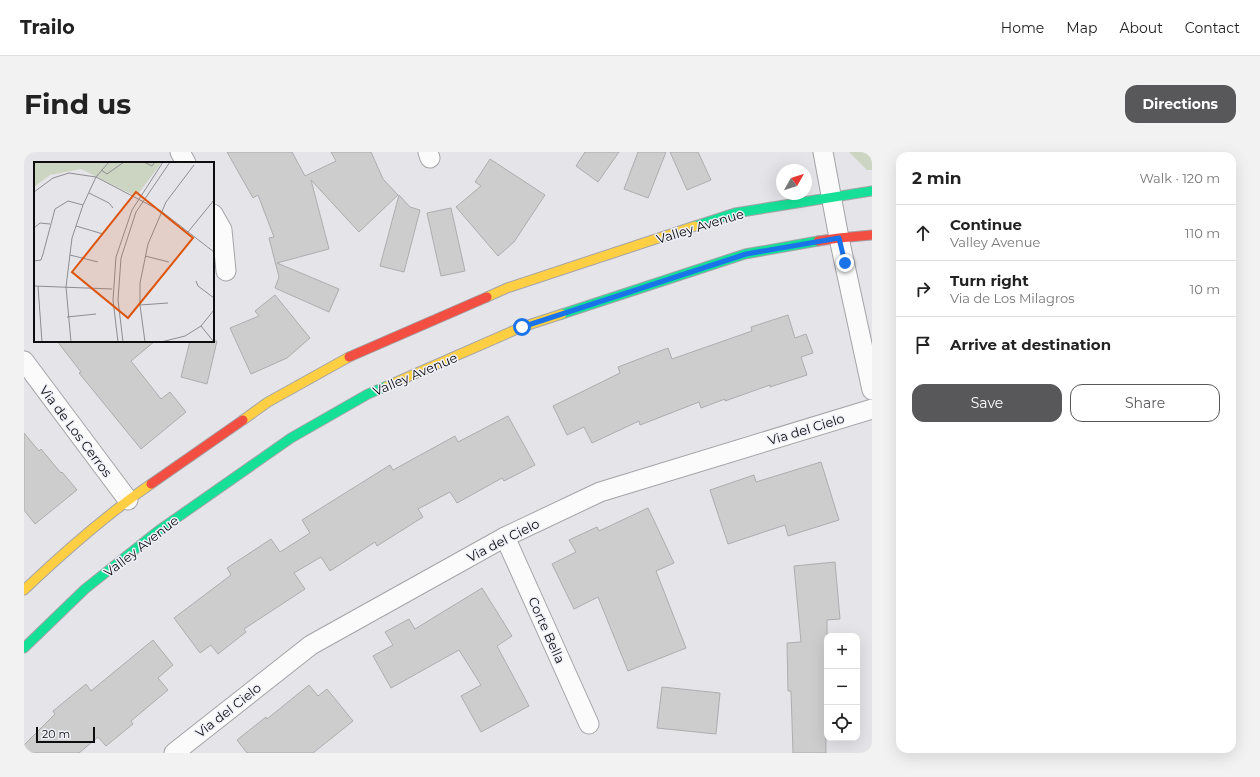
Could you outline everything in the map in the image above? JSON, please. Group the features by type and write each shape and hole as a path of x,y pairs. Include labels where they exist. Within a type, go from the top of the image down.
{"main road":[{"name":"Valley Avenue","path":"24,590 58,558 128,500 268,402 349,357 507,288 735,213 872,191"},
{"name":"Valley Avenue","path":"24,648 85,589 158,531 291,438 368,394 522,327 746,254 839,238 872,235"}],"street":[{"path":"180,152 185,162"},
{"path":"823,152 839,238 872,390"},
{"path":"214,216 222,230 226,271"},
{"name":"Via de Los Cerros","path":"24,361 128,500"},
{"name":"Via del Cielo","path":"174,753 311,646 505,537 600,492 872,409"},
{"name":"Corte Bella","path":"505,537 589,724"}],"green space":[{"path":"849,152 872,152 872,170 867,170"}],"building":[{"path":"227,152 292,152 305,176 336,161 331,152 371,152 383,179 398,195 359,232 311,180 329,249 277,263 339,289 329,312 275,288 279,277 269,238 274,237 258,195 253,198"},
{"path":"585,152 619,152 598,182 576,166"},
{"path":"638,152 666,152 648,198 624,189"},
{"path":"670,152 698,152 711,180 687,190"},
{"path":"490,159 545,195 514,242 498,256 456,207 481,186 475,182"},
{"path":"399,195 410,207 420,210 404,272 380,266"},
{"path":"451,208 465,271 441,276 427,213"},
{"path":"275,295 310,338 287,358 251,374 230,328 259,316 255,311"},
{"path":"788,315 795,338 806,334 813,353 801,357 807,375 770,387 770,385 725,401 725,399 701,408 699,402 640,425 639,421 592,443 584,427 567,435 553,406 620,373 618,367 668,348 672,359 752,331 751,327"},
{"path":"217,341 207,384 181,377 190,342"},
{"path":"58,342 154,342 131,361 161,399 170,392 186,412 141,449 79,373 81,372"},
{"path":"508,416 535,465 504,481 502,478 457,503 450,492 418,509 423,517 377,546 375,542 330,571 321,557 294,573 305,589 244,629 246,632 218,654 211,645 200,653 174,618 231,575 227,568 271,539 280,552 310,533 302,520 390,465 393,470 455,436 458,442"},
{"path":"24,433 39,451 41,449 77,490 35,524 24,510"},
{"path":"821,462 839,520 788,536 785,525 728,544 710,490 754,475 756,482"},
{"path":"648,508 674,563 656,571 686,648 628,671 598,597 574,609 552,564 576,552 569,540 597,527 599,531"},
{"path":"835,562 840,619 827,620 827,633 824,633 824,741 826,741 826,753 793,753 791,691 788,691 787,643 801,642 794,566"},
{"path":"482,588 512,636 497,646 529,706 481,732 461,696 481,685 459,650 391,688 373,656 393,645 385,632 409,619 415,629"},
{"path":"153,640 173,665 158,678 168,690 131,721 133,724 106,746 98,737 79,753 24,753 24,745 55,714 53,711 86,684 91,691"},
{"path":"309,685 318,696 327,689 353,721 313,753 247,753 237,740 266,717 267,719"},
{"path":"662,687 720,693 716,734 657,728"}],"traffic: fast":[{"path":"695,226 735,213 872,191"},
{"path":"562,314 745,254 818,241"},
{"path":"24,648 85,589 158,531 291,438 368,394 387,386"}],"traffic: slow":[{"path":"487,297 507,288 695,226"},
{"path":"387,386 522,327 562,314"},
{"path":"243,420 268,402 349,357"},
{"path":"24,590 86,534 151,484"}],"traffic: jam":[{"path":"818,241 872,235"},
{"path":"349,357 487,297"},
{"path":"151,484 243,420"}],"route":[{"path":"522,327 746,254 839,238 845,263"}]}
